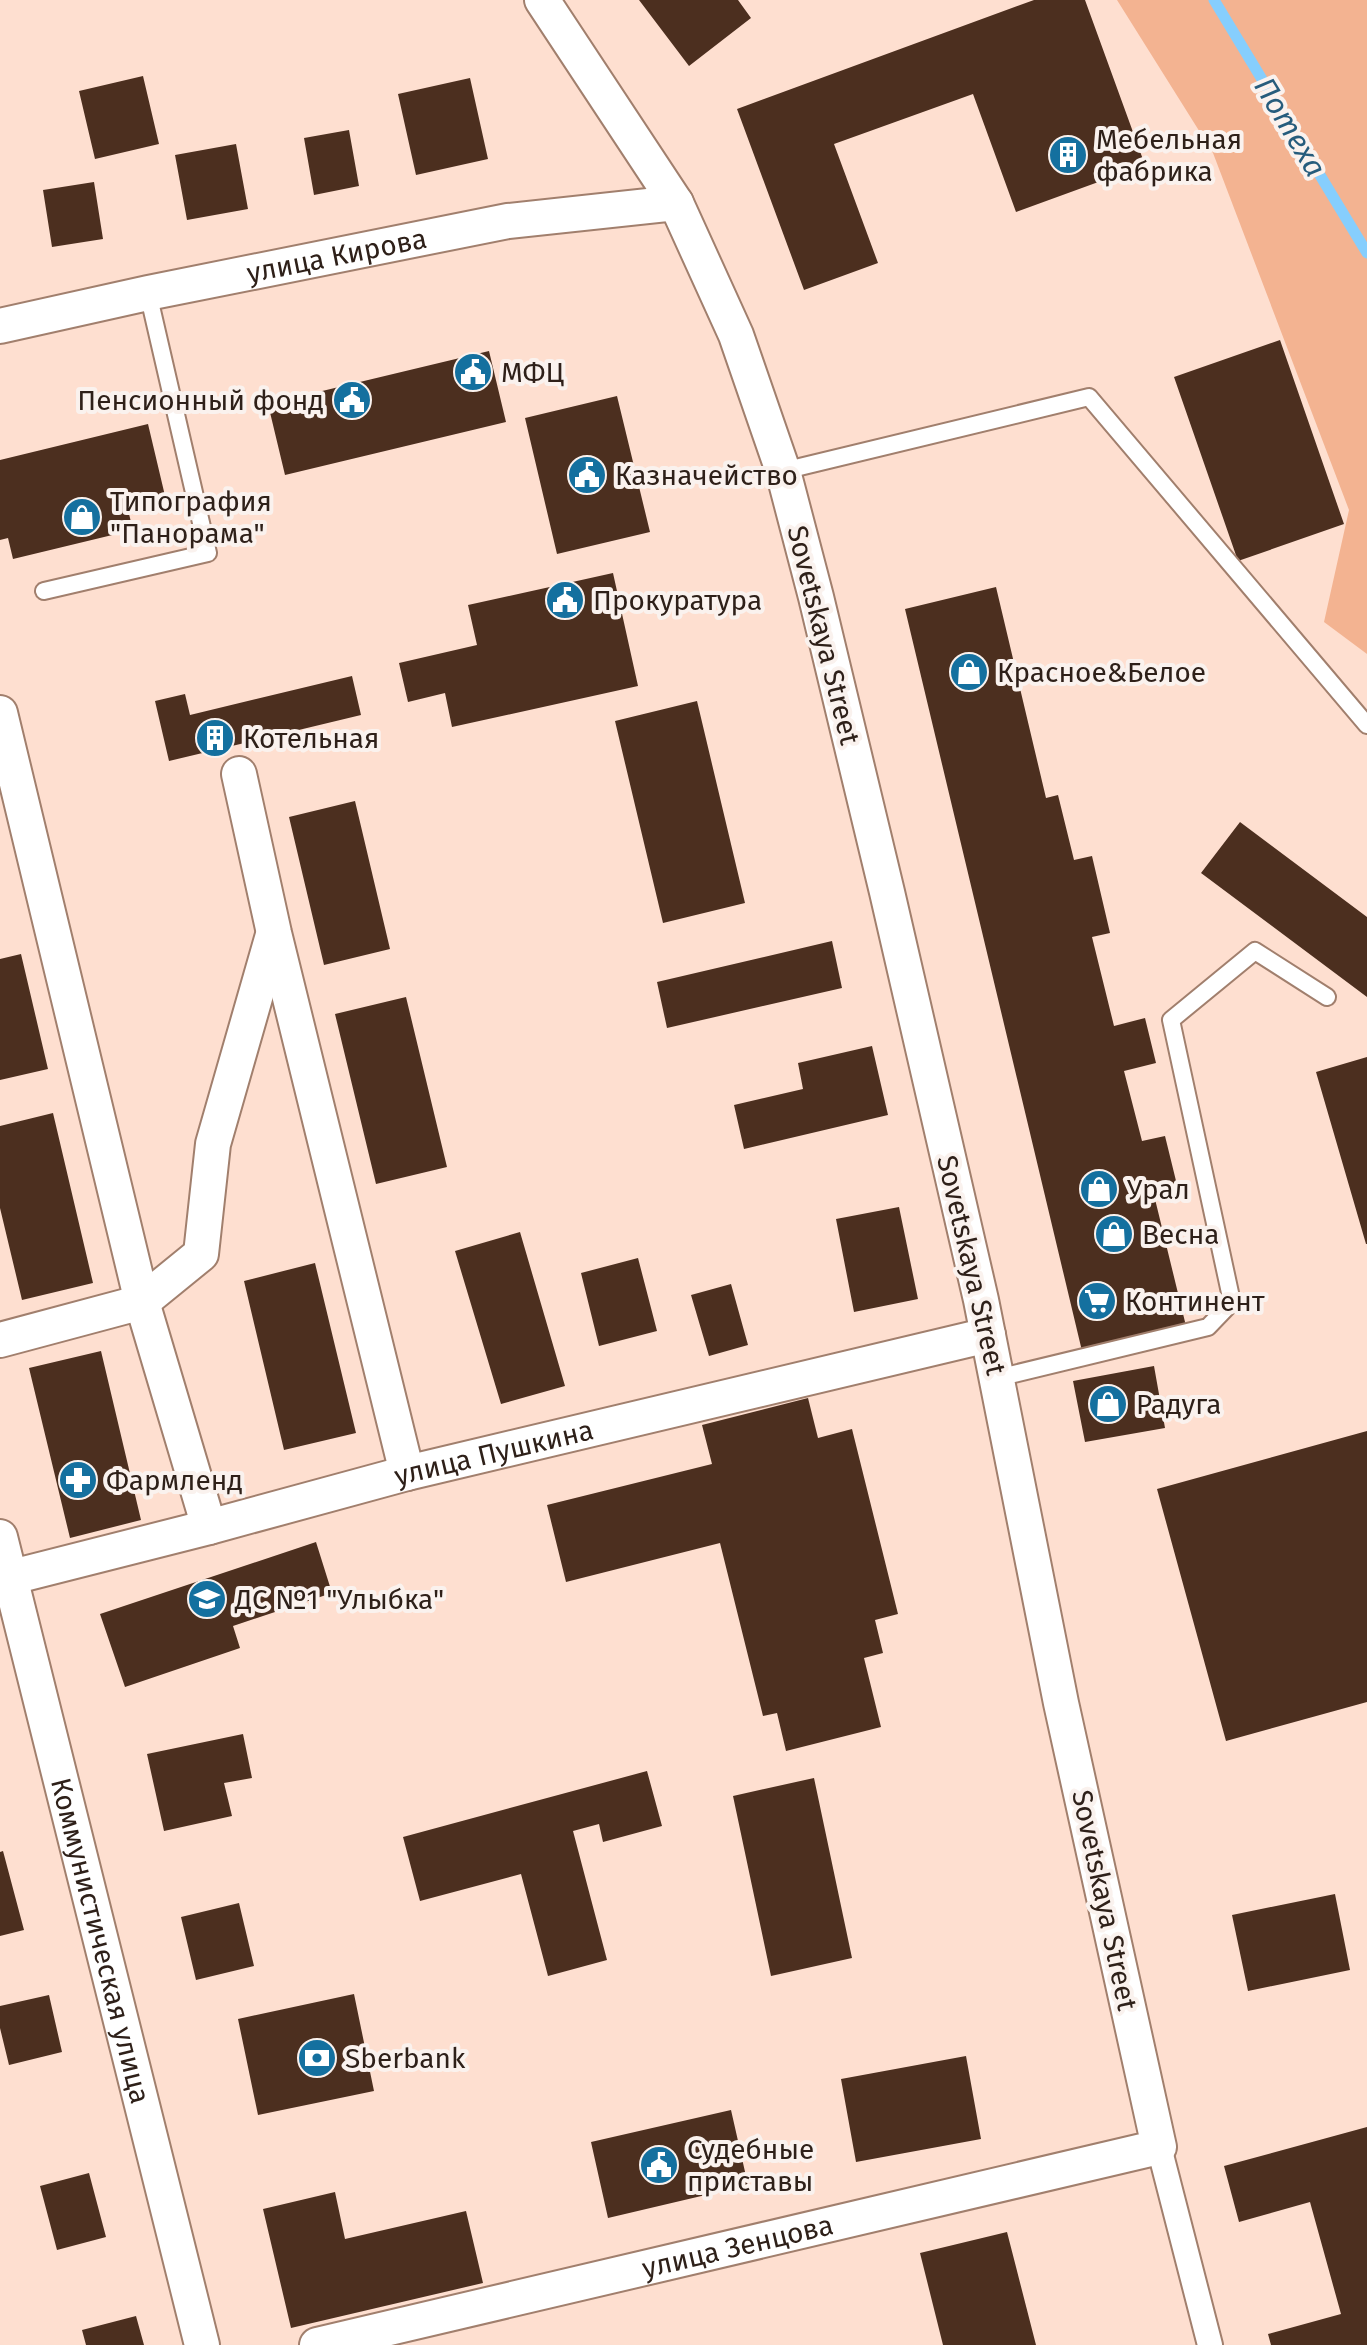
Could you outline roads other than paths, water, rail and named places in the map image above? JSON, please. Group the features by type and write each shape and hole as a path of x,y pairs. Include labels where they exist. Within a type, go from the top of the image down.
{"street":[{"name":"Sovetskaya Street","path":"542,0 676,203 736,335 783,471 884,877 988,1335 1061,1703 1159,2147 1210,2345"},
{"name":"улица Кирова","path":"0,326 508,221 676,203"},
{"path":"0,713 142,1302 209,1527"},
{"path":"239,774 274,933 407,1473"},
{"path":"0,1340 142,1302 201,1254 213,1144 274,933"},
{"name":"улица Пушкина","path":"5,1579 407,1473 988,1335"},
{"name":"Коммунистическая улица","path":"0,1537 5,1579 202,2345"},
{"name":"улица Зенцова","path":"317,2345 1159,2147"}],"lane":[{"path":"44,591 208,553 148,293"},
{"path":"783,471 1089,397 1367,725"},
{"path":"997,1378 1208,1327 1232,1302 1171,1020 1255,951 1327,997"}],"waterway":[{"name":"Потеха","path":"1214,0 1367,253"}],"place":[{"name":"Мебельная фабрика","path":"1068,155"},
{"name":"МФЦ","path":"473,372"},
{"name":"Пенсионный фонд","path":"352,400"},
{"name":"Казначейство","path":"587,475"},
{"name":"Типография \"Панорама\"","path":"82,517"},
{"name":"Прокуратура","path":"565,600"},
{"name":"Красное&Белое","path":"969,672"},
{"name":"Котельная","path":"215,738"},
{"name":"Урал","path":"1099,1189"},
{"name":"Весна","path":"1114,1234"},
{"name":"Континент","path":"1097,1301"},
{"name":"Радуга","path":"1108,1404"},
{"name":"Фармленд","path":"78,1480"},
{"name":"ДС №1 \"Улыбка\"","path":"207,1599"},
{"name":"Sberbank","path":"317,2058"},
{"name":"Судебные приставы","path":"659,2165"}]}
